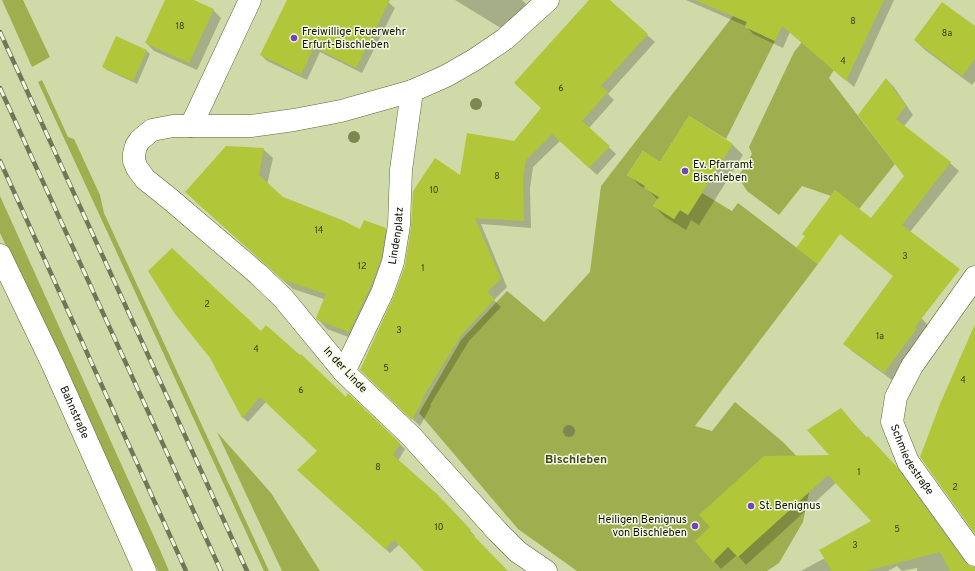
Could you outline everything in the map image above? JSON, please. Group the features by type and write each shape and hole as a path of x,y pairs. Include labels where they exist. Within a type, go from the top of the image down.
{"street":[{"path":"250,0 191,126 251,126 294,120 341,111 412,91 446,76 474,60 505,39 548,0"},
{"name":"Lindenplatz","path":"344,372 382,293 393,262 399,225 401,170 412,91"},
{"name":"In der Linde","path":"191,126 152,130 147,134 136,146 134,154 134,161 140,174 149,184 170,199 258,274 283,298 344,372 411,436 498,532 518,552 546,571"},
{"name":"Bahnstraße","path":"0,255 53,365 145,571"},
{"name":"Schmiedestraße","path":"975,277 912,366 896,397 892,422 908,462 975,555"}],"green space":[{"path":"2,0 23,0 50,57 32,67"},
{"path":"733,16 747,22 745,27 775,41 726,139 689,116 660,162 643,151 627,175 659,197 653,206 674,219 680,210 688,215 702,193 732,211 738,203 818,264 695,426 712,431 735,402 783,442 813,473 803,522 779,563 767,571 577,571 518,529 419,413 461,340 507,291 544,322 590,272 601,186"},
{"path":"802,42 834,70 829,78 895,164 859,209 835,190 831,196 802,186 779,215 747,191 738,177 752,154 749,147 794,52"},
{"path":"42,80 68,137 74,139 100,195 104,213 269,571 264,571 38,82"},
{"path":"0,196 169,571 158,571 0,233"},
{"path":"217,432 271,493 320,571 282,571"}],"building":[{"path":"165,0 194,0 214,9 189,63 145,43"},
{"path":"287,0 390,0 356,68 314,47 301,75 260,55"},
{"path":"589,0 610,0 648,34 601,86 608,92 582,121 610,146 589,168 552,134 526,160 523,180 524,221 475,218 501,279 487,292 495,299 462,334 423,397 424,398 412,420 360,370 393,298 405,266 411,227 413,191 435,158 460,175 467,133 514,141 541,108 514,83"},
{"path":"695,0 884,0 846,81 782,26 775,41 745,27 747,22"},
{"path":"942,2 975,26 975,59 962,76 914,40"},
{"path":"116,36 147,50 133,81 102,67"},
{"path":"886,78 906,106 896,119 951,162 902,225 960,269 915,327 917,328 884,373 843,344 893,276 840,234 818,264 796,248 805,236 802,234 835,190 871,218 904,176 858,115"},
{"path":"689,116 733,144 688,215 680,210 674,219 653,206 659,197 627,175 643,151 660,162"},
{"path":"226,146 264,148 259,175 283,197 342,220 360,229 364,220 386,228 381,259 370,288 349,332 317,320 316,318 326,294 283,280 185,192"},
{"path":"172,248 261,331 266,325 300,355 301,354 346,397 348,393 400,443 393,455 437,494 471,530 469,531 508,571 424,571 394,540 385,549 297,470 317,451 260,397 242,418 210,358 175,314 148,271"},
{"path":"975,324 975,534 920,457 940,404"},
{"path":"841,408 866,438 868,436 896,466 965,562 970,566 975,567 975,571 950,571 940,552 866,571 832,571 819,550 871,521 828,475 738,557 728,547 713,562 695,541 710,527 699,515 764,456 829,455 807,430"}],"railway":[{"path":"0,32 247,571"},
{"path":"0,88 221,571"},
{"path":"0,161 186,571"}],"place":[{"name":"Freiwillige Feuerwehr Erfurt-Bischleben","path":"294,38"},
{"name":"Ev. Pfarramt Bischleben","path":"685,171"},
{"name":"St. Benignus","path":"751,506"},
{"name":"Heiligen Benignus von Bischleben","path":"695,526"}],"district":[{"name":"Bischleben","path":"576,460"}]}
